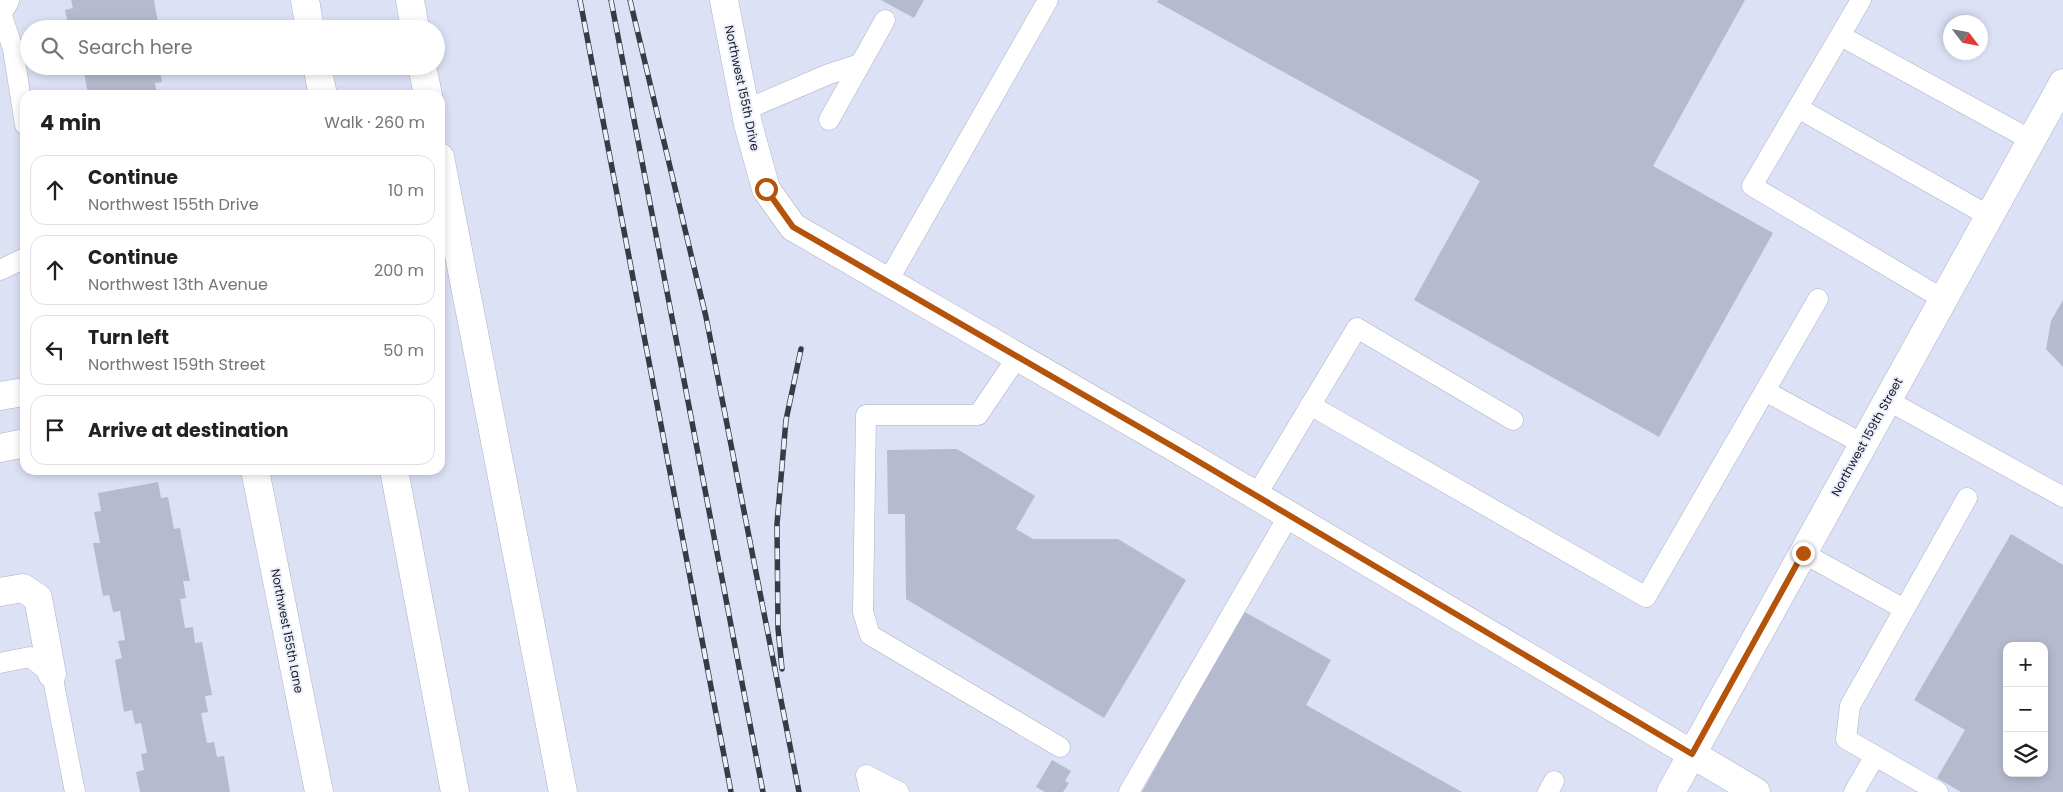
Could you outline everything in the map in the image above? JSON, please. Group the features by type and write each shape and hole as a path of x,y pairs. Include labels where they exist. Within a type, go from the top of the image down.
{"street":[{"path":"0,9 4,0"},
{"path":"305,0 308,20"},
{"path":"410,0 413,20"},
{"name":"Northwest 155th Drive","path":"724,0 745,110 766,189 793,227 888,281"},
{"path":"319,75 322,90"},
{"path":"424,75 427,90"},
{"name":"Northwest 159th Street","path":"1671,792 2063,83"},
{"path":"445,183 563,792"},
{"path":"888,281 1289,515 1756,792"},
{"path":"0,396 20,393"},
{"path":"0,448 20,444"},
{"name":"Northwest 155th Lane","path":"256,475 319,792"},
{"path":"395,475 455,792"},
{"path":"0,592 23,588 38,598 52,674"}],"lane":[{"path":"888,281 1048,0"},
{"path":"1861,0 1752,186 1943,300"},
{"path":"0,9 13,49 20,93"},
{"path":"829,120 885,20"},
{"path":"1841,36 2031,140"},
{"path":"745,110 829,74 860,64"},
{"path":"1798,108 1989,216"},
{"path":"0,270 20,260"},
{"path":"1310,405 1646,597 1818,299"},
{"path":"1256,496 1358,328 1514,420"},
{"path":"1018,356 978,415 866,415 863,612 870,636 1060,747"},
{"path":"1765,391 1863,444"},
{"path":"1887,400 2063,497"},
{"path":"1938,792 1846,739 1850,706 1966,498"},
{"path":"1129,792 1289,515"},
{"path":"1803,553 1904,609"},
{"path":"0,663 30,657 52,674 75,792"},
{"path":"1854,792 1875,756"},
{"path":"870,792 866,775 899,792"}],"building":[{"path":"71,0 154,0 157,20 67,20 65,10 73,8"},
{"path":"881,0 924,0 914,18"},
{"path":"1158,0 1745,0 1653,166 1773,233 1659,437 1414,300 1480,181 1157,2"},
{"path":"85,75 161,75 162,82 155,83 156,90 87,90"},
{"path":"2063,300 2063,367 2046,349 2051,321"},
{"path":"957,449 1035,496 1016,529 1033,539 1118,539 1186,580 1104,718 906,599 905,514 888,514 887,450"},
{"path":"158,482 161,498 168,497 174,529 180,528 190,581 183,581 186,598 180,599 185,628 193,627 195,643 202,642 212,695 205,696 208,712 201,713 207,743 214,742 217,757 224,756 230,792 140,792 136,772 144,770 141,754 147,753 141,723 135,724 132,710 124,712 115,660 122,658 118,641 125,640 120,611 113,612 109,595 103,596 93,543 100,543 94,512 101,511 98,493"},
{"path":"2011,534 2063,565 2063,792 1961,792 1937,778 1965,730 1914,700"},
{"path":"1243,611 1331,660 1306,705 1462,792 1142,792"},
{"path":"1052,760 1071,771 1065,781 1069,783 1063,792 1045,792 1036,787"}],"railway":[{"path":"580,0 731,792"},
{"path":"611,0 763,792"},
{"path":"630,0 706,317 799,792"},
{"path":"782,669 778,628 777,524 786,420 801,349"}],"route":[{"path":"766,189 793,227 1179,450 1692,754 1803,553"}]}
